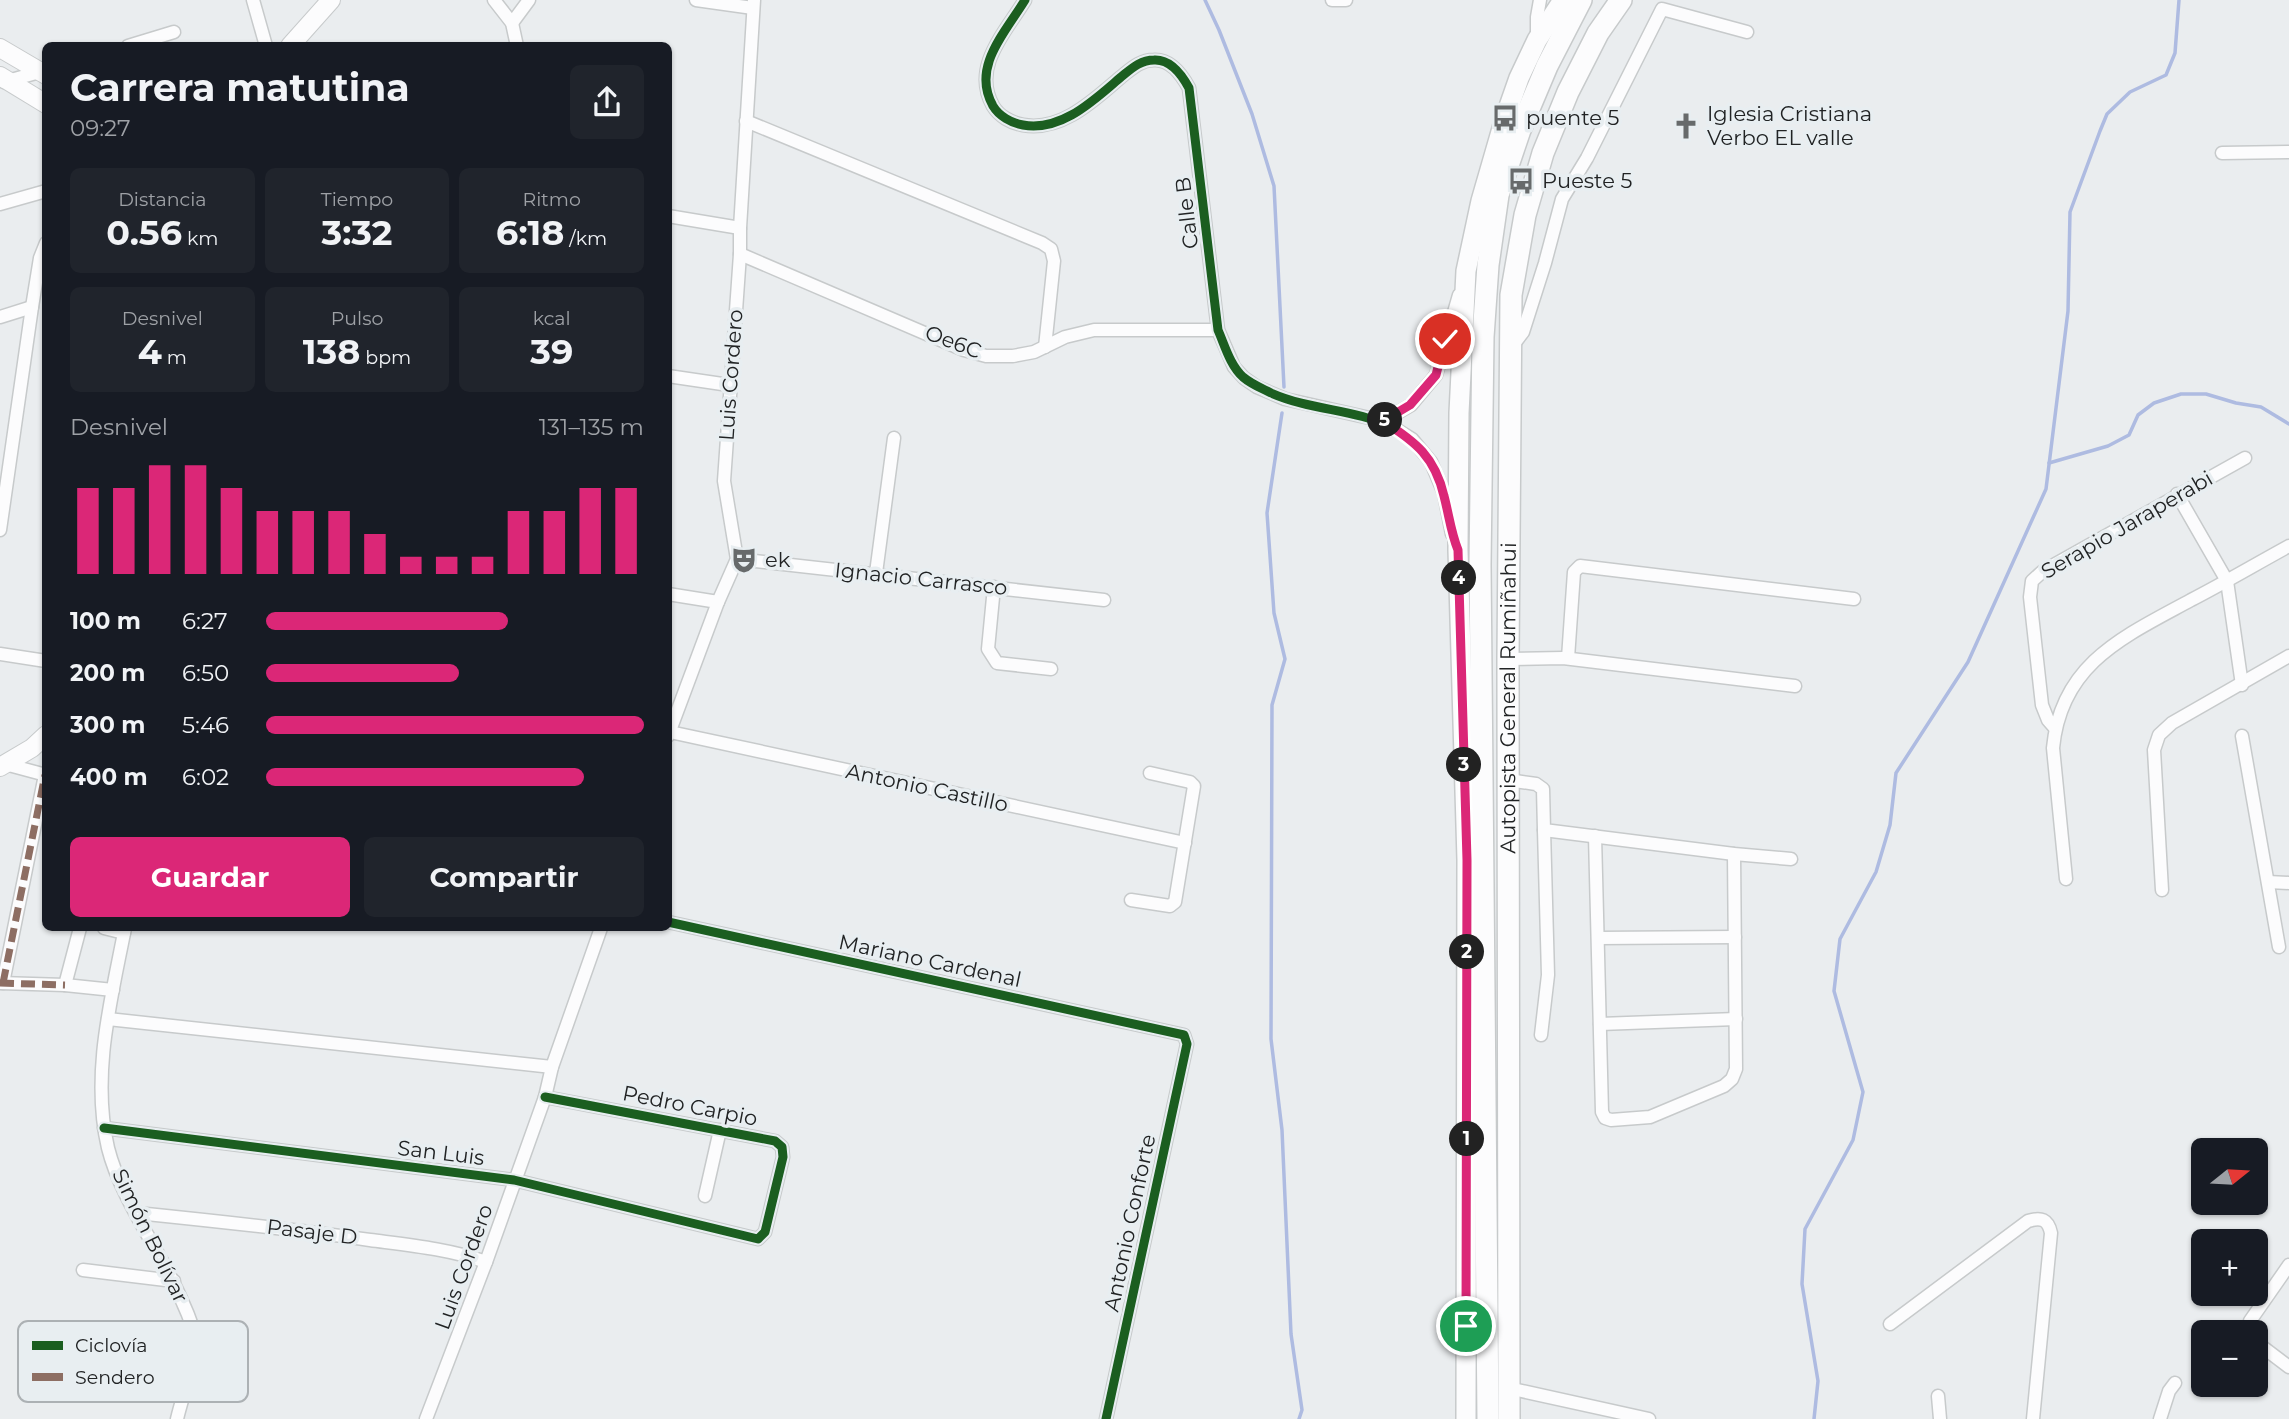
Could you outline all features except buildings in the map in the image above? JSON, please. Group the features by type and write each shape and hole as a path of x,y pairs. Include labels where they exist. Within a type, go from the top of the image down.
{"highway":[{"name":"Autopista General Rumiñahui","path":"1488,1419 1480,565 1483,338 1488,265 1498,195 1546,66 1581,0"},
{"name":"Autopista General Rumiñahui","path":"1509,1419 1508,659 1511,295 1525,215 1543,153 1567,92 1598,33 1621,0"}],"main road":[{"path":"297,42 331,0"},
{"path":"1466,1419 1467,860 1458,550 1459,413 1466,271 1481,201 1505,118 1537,40 1563,0"},
{"path":"0,48 42,71"},
{"path":"2,80 42,102"},
{"path":"3,766 42,739"}],"street":[{"path":"253,0 265,42"},
{"path":"494,0 512,23 516,42"},
{"path":"512,23 529,0"},
{"path":"696,0 754,4"},
{"name":"Calle B","path":"1025,0 987,62 984,78 987,96 997,113 1009,121 1039,126 1075,114 1138,63 1155,60 1169,64 1181,74 1189,88 1218,330 1234,367 1257,387 1285,399 1383,421 1412,439 1431,462 1444,493 1452,537 1458,550"},
{"path":"1332,0 1346,0"},
{"path":"1537,40 1536,17 1540,0"},
{"name":"Luis Cordero","path":"737,559 724,481 754,4"},
{"path":"1509,352 1522,332 1562,200 1587,158 1662,9 1748,32"},
{"path":"141,42 174,32"},
{"path":"2,80 42,72"},
{"path":"746,121 1051,249 1055,261 1045,347"},
{"path":"2222,153 2289,152"},
{"path":"0,204 42,192"},
{"path":"672,217 740,228"},
{"path":"0,530 42,253"},
{"name":"Oe6C","path":"740,254 986,356 1013,356 1034,352 1065,337 1094,330 1218,330"},
{"path":"1383,421 1410,405 1436,375 1466,271"},
{"path":"0,317 32,307"},
{"path":"672,377 729,385"},
{"path":"876,573 894,438"},
{"name":"Serapio Jaraperabi","path":"2055,728 2048,720 2042,705 2030,597 2032,581 2043,571 2245,458"},
{"path":"2177,494 2227,581 2242,685"},
{"path":"2066,879 2053,748 2055,728 2062,707 2085,670 2118,640 2289,546"},
{"path":"672,726 737,559"},
{"name":"Ignacio Carrasco","path":"737,559 1104,600"},
{"path":"1568,658 1574,572 1580,566 1854,598"},
{"path":"994,587 988,649 997,663 1051,669"},
{"path":"672,595 718,603"},
{"path":"0,654 42,661"},
{"path":"2162,890 2154,750 2159,735 2172,723 2289,656"},
{"path":"1508,659 1568,658 1795,686"},
{"name":"Antonio Castillo","path":"672,735 1185,843"},
{"path":"2242,736 2279,947"},
{"path":"3,766 42,774"},
{"path":"1131,900 1170,906 1175,902 1194,786 1190,782 1150,773"},
{"path":"1508,780 1536,784 1543,789 1548,975 1541,1035"},
{"path":"42,789 1,983 113,990"},
{"path":"1545,830 1791,859"},
{"path":"1595,836 1602,1112 1605,1118 1611,1120 1650,1117 1724,1086 1732,1079 1736,1069 1734,854"},
{"path":"2269,882 2289,883"},
{"name":"Mariano Cardenal","path":"672,923 1184,1035"},
{"path":"65,985 79,931"},
{"name":"Simón Bolívar","path":"125,931 108,1018 100,1095 104,1128 109,1152 125,1190 174,1281 189,1321"},
{"name":"Luis Cordero","path":"426,1419 545,1097 552,1067 600,931"},
{"path":"1599,938 1735,937"},
{"path":"108,1018 552,1067"},
{"path":"1600,1024 1736,1019"},
{"name":"Antonio Conforte","path":"1106,1419 1187,1044 1184,1035"},
{"name":"Pedro Carpio","path":"545,1097 775,1140 782,1147 783,1157 765,1232"},
{"name":"San Luis","path":"104,1128 514,1180 758,1238 765,1232"},
{"path":"705,1196 720,1130"},
{"name":"Pasaje D","path":"137,1213 361,1238 451,1253 486,1262"},
{"path":"1890,1324 2028,1221 2044,1219 2049,1224 2051,1233 2033,1419"},
{"path":"2251,1320 2289,1265"},
{"path":"83,1270 174,1281"},
{"path":"2268,1351 2289,1367"},
{"path":"2160,1419 2169,1391 2175,1383"},
{"path":"1508,1388 1649,1419"},
{"path":"1938,1396 1940,1419"},
{"name":"Simón Bolívar","path":"177,1419 181,1402"}],"waterway":[{"path":"1205,0 1252,114 1274,186 1284,387"},
{"path":"1814,1419 1818,1381 1802,1284 1805,1229 1853,1140 1863,1092 1834,991 1840,939 1876,872 1890,825 1896,773 1968,662 2046,489 2068,311 2070,212 2107,114 2130,92 2166,75 2175,53 2179,0"},
{"path":"2049,463 2108,446 2129,435 2138,415 2154,403 2181,394 2206,394 2261,407 2289,424"},
{"path":"1282,413 1267,513 1274,613 1285,659 1272,705 1271,1039 1282,1130 1291,1334 1302,1410 1299,1419"}],"marked path":[{"path":"3,983 42,790"},
{"path":"0,983 65,985"}],"cycle path":[{"path":"1025,0 1000,38 988,64 987,92 996,110 1006,119 1019,124 1051,124 1077,112 1140,63 1160,60 1175,69 1189,88 1218,330 1235,367 1246,379 1271,393 1292,401 1376,421 1413,441 1429,459 1440,480 1458,550"},
{"path":"672,923 1184,1035 1187,1044 1106,1419"},
{"path":"104,1128 514,1180 758,1239 765,1232 783,1157 782,1147 775,1141 545,1097"}],"place":[{"name":"puente 5","path":"1505,118"},
{"name":"Iglesia Cristiana Verbo EL valle","path":"1686,126"},
{"name":"Pueste 5","path":"1521,181"},
{"name":"ek","path":"744,560"}],"route":[{"path":"1445,339 1436,375 1410,405 1383,421 1412,439 1431,462 1444,493 1452,537 1458,550 1467,860 1466,1326"}]}
